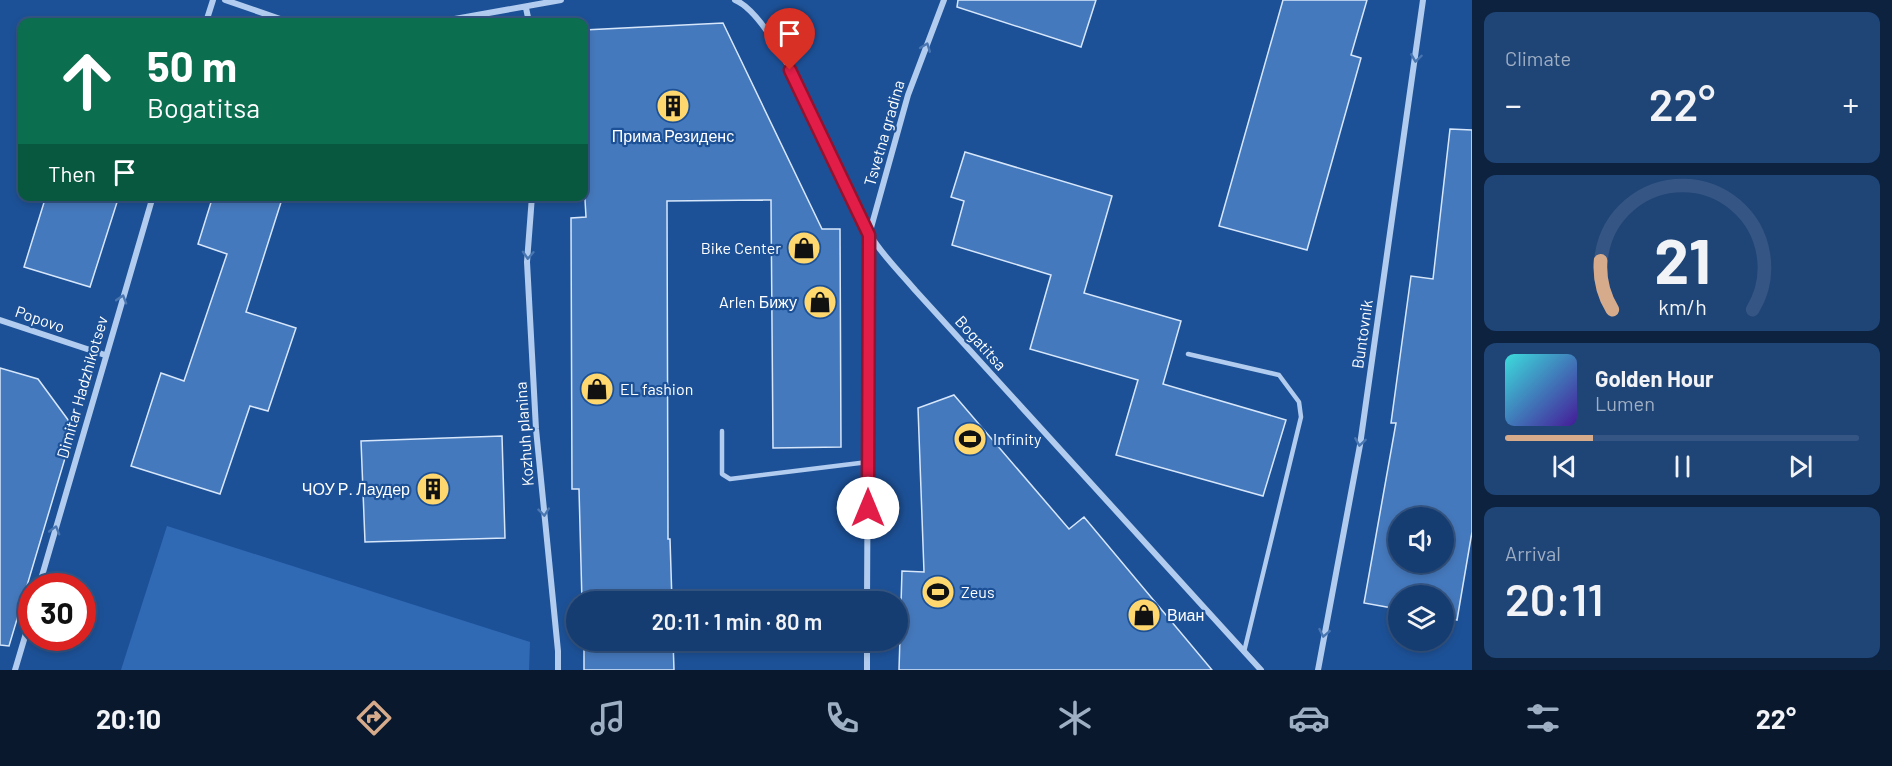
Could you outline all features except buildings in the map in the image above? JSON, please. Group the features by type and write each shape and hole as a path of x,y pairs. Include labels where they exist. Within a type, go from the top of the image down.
{"street":[{"path":"207,18 213,0"},
{"path":"225,0 277,18"},
{"path":"463,18 561,0"},
{"name":"Bogatitsa","path":"735,0 742,3 774,41 869,235 915,290 1261,670"},
{"name":"Tsvetna gradina","path":"867,591 869,235 908,95 944,0"},
{"name":"Buntovnik","path":"1318,670 1360,445 1423,0"},
{"path":"526,8 528,18"},
{"name":"Dimitar Hadzhikotsev","path":"43,573 151,201"},
{"name":"Kozhuh planina","path":"532,201 527,262 536,429 558,670"},
{"name":"Popovo","path":"0,320 105,355"},
{"path":"15,670 21,651"},
{"path":"867,651 867,670"}],"lane":[{"path":"1188,354 1279,375 1299,402 1300,417 1244,652"},
{"path":"722,431 722,474 730,479 868,462"}],"shaded area":[{"path":"167,526 530,642 529,670 121,670"}],"place":[{"name":"Прима Резиденс","path":"673,106"},
{"name":"Bike Center","path":"804,248"},
{"name":"Arlen Бижу","path":"820,302"},
{"name":"EL fashion","path":"597,389"},
{"name":"Infinity","path":"970,439"},
{"name":"ЧОУ Р. Лаудер","path":"433,489"},
{"name":"Zeus","path":"938,592"},
{"name":"Виан","path":"1144,615"}],"route":[{"path":"790,70 869,235 868,508"}]}
